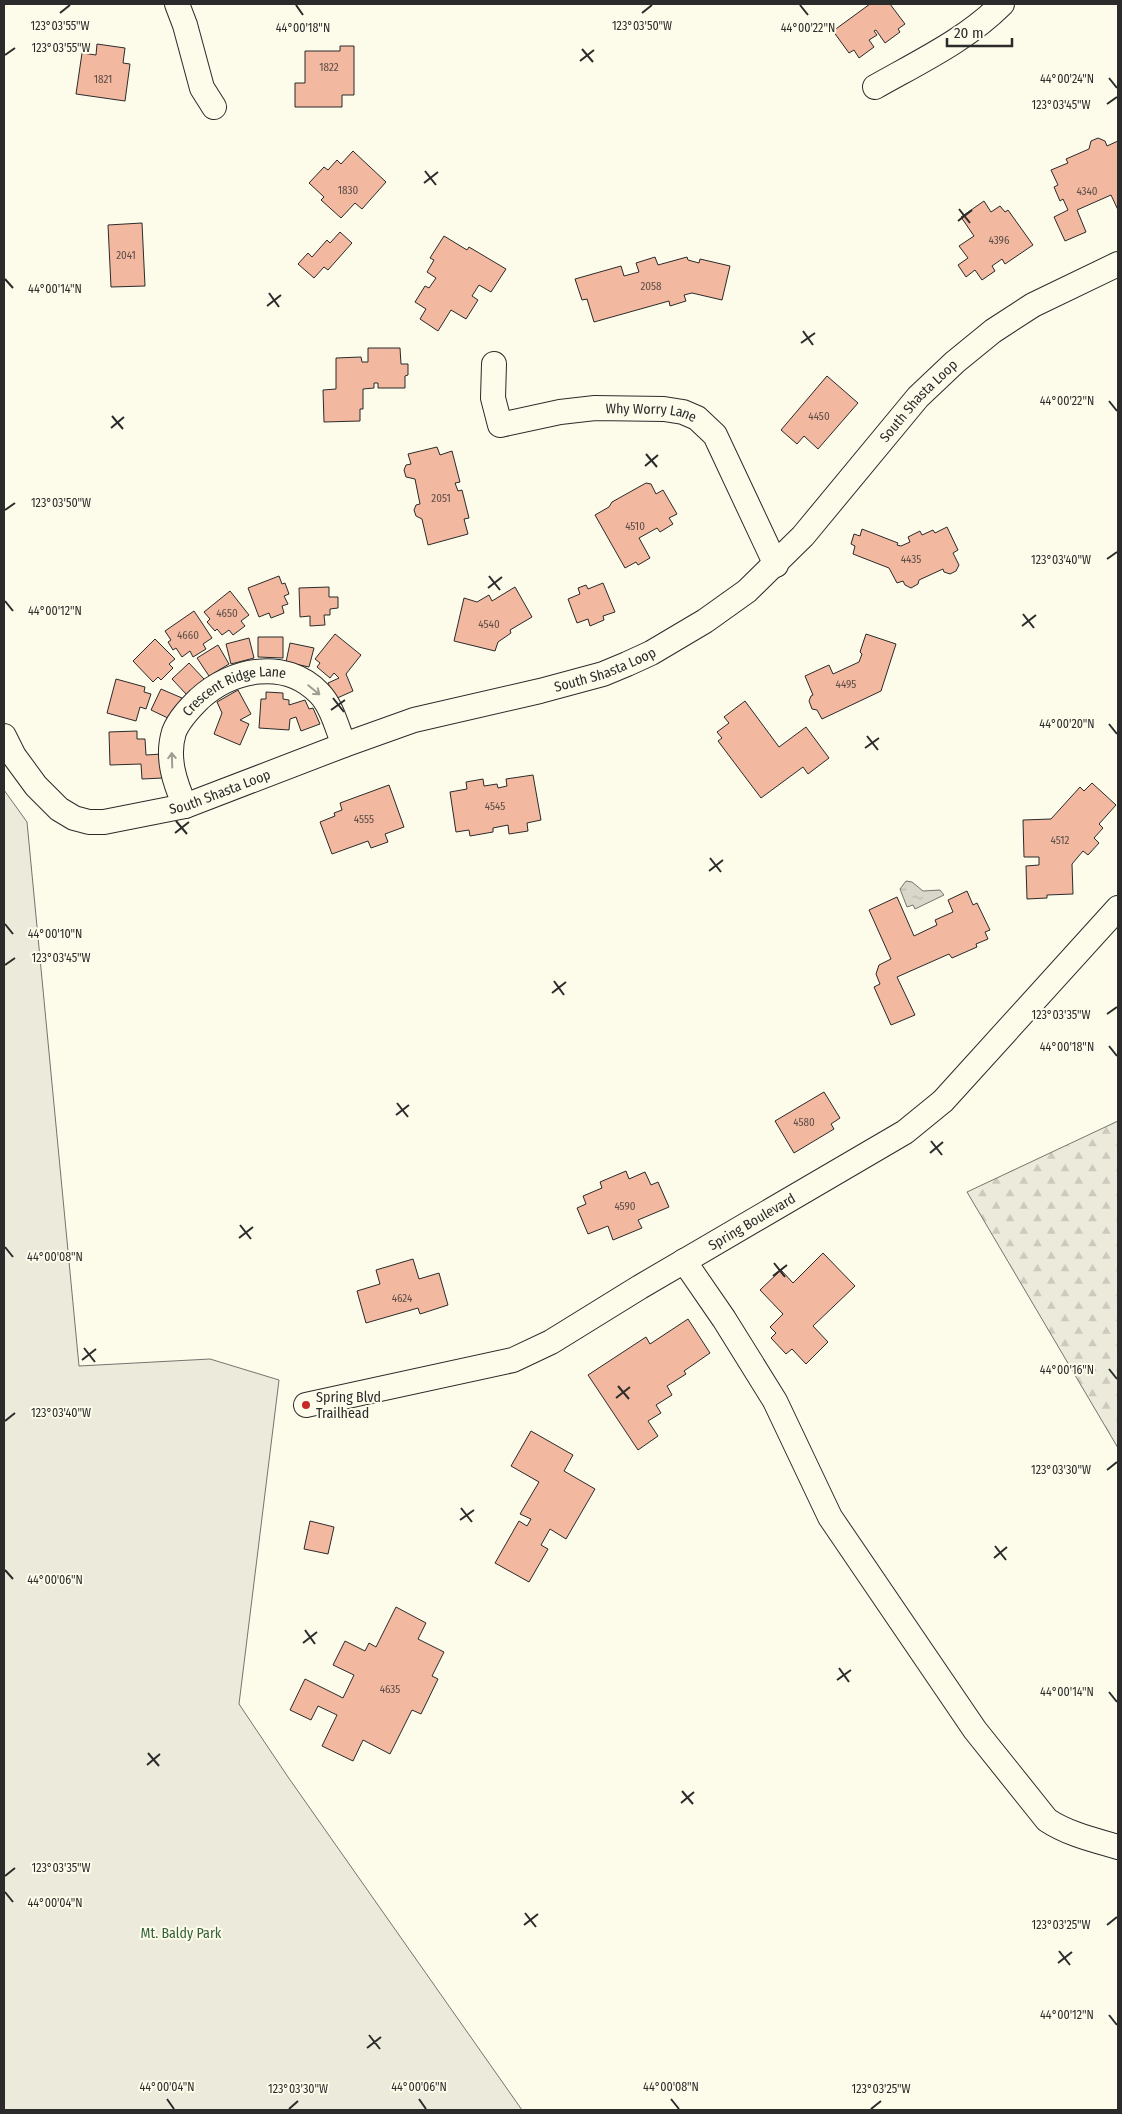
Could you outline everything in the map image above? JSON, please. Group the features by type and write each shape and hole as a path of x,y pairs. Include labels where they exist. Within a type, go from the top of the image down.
{"street":[{"path":"177,4 202,88 214,107"},
{"path":"875,87 961,37 985,20 1002,4"},
{"name":"South Shasta Loop","path":"4,736 14,756 36,786 59,808 74,818 89,822 104,822 184,806 414,720 540,691 603,674 627,664 651,653 705,621 747,591 776,565 804,536 918,397 955,362 993,331 1033,305 1118,264"},
{"name":"Why Worry Lane","path":"494,364 493,398 500,425 560,412 595,408 664,409 682,412 697,418 715,435 776,565"},
{"name":"Crescent Ridge Lane","path":"184,806 174,780 171,759 174,732 188,709 211,688 240,674 270,670 296,676 320,694 332,714 344,745"},
{"name":"Spring Boulevard","path":"306,1404 514,1360 551,1342 684,1261 905,1132 943,1101 1118,908"},
{"path":"684,1261 724,1319 775,1401 830,1517 975,1730 1047,1820 1057,1827 1072,1833 1118,1847"}],"green space":[{"name":"Mt. Baldy Park","path":"4,790 27,822 79,1366 210,1359 279,1380 239,1704 288,1777 522,2110 4,2110"},
{"path":"1118,1121 1118,1448 967,1192"}],"water":[{"path":"906,881 912,882 923,891 940,890 944,895 915,909 913,905 907,907 900,889"}],"building":[{"path":"870,4 890,4 905,24 898,29 900,32 885,43 876,30 874,31 877,35 869,40 874,47 859,58 854,50 849,53 833,31"},
{"path":"97,44 125,48 123,63 130,64 125,101 76,94 82,53 96,55"},
{"path":"340,46 354,46 354,95 342,95 342,107 295,107 295,83 305,83 305,51 340,51"},
{"path":"1098,138 1105,141 1107,146 1118,141 1118,210 1111,195 1077,210 1086,232 1065,241 1054,217 1068,210 1063,199 1060,201 1054,187 1058,185 1051,170 1068,163 1066,159 1089,149 1091,141"},
{"path":"353,151 386,182 362,209 355,203 341,218 321,200 324,197 309,183 324,167 328,170 337,160 341,164"},
{"path":"984,201 991,212 1000,206 1005,212 1008,210 1033,245 1005,264 1002,259 992,266 995,271 982,280 975,270 966,277 958,265 968,258 959,246 974,236 961,217"},
{"path":"142,223 145,286 111,287 108,225"},
{"path":"340,232 352,243 328,270 324,267 314,278 298,264 308,253 312,257 327,240 330,243"},
{"path":"444,236 467,250 469,247 506,269 491,292 479,285 472,296 478,300 466,319 451,310 438,331 420,319 426,309 415,302 425,286 429,288 436,278 427,272 434,260 430,258"},
{"path":"655,257 658,265 687,257 688,260 699,263 700,259 730,266 722,300 692,293 684,295 686,301 670,306 669,301 594,322 587,299 582,300 575,279 621,266 624,276 639,272 636,263"},
{"path":"368,348 400,348 401,364 408,364 405,388 378,388 378,383 374,383 374,388 363,389 363,409 360,409 360,421 324,422 323,390 336,389 336,358 361,357 362,362 368,362"},
{"path":"827,376 858,403 818,449 804,436 797,444 781,430"},
{"path":"437,447 440,455 452,451 460,482 455,483 458,491 462,490 469,518 464,519 468,534 428,545 422,519 416,516 414,510 416,505 420,504 415,479 406,477 404,470 406,465 411,464 408,454"},
{"path":"646,483 651,484 656,494 663,490 677,514 669,518 673,524 660,532 657,528 639,538 650,558 638,565 636,562 625,568 595,515 609,507 612,502"},
{"path":"947,527 958,550 953,553 959,565 956,571 950,574 944,572 943,569 919,580 918,584 911,588 905,585 903,581 897,583 889,568 853,554 855,546 851,544 854,534 860,536 862,529 898,543 897,545 901,546 910,542 908,537 920,531 922,535 933,530 935,533"},
{"path":"279,576 282,584 285,583 289,594 284,596 288,604 282,606 284,613 271,618 269,613 259,617 248,588"},
{"path":"603,583 615,612 603,616 604,620 590,626 588,619 577,623 568,599 580,594 578,588 586,585 588,589"},
{"path":"329,587 329,597 338,597 338,608 330,609 330,615 324,615 325,625 310,626 310,616 300,617 299,588"},
{"path":"515,587 532,617 510,630 511,633 498,642 495,651 454,641 464,598 477,602 489,595 492,601"},
{"path":"230,591 249,615 241,621 245,626 233,635 229,630 222,635 217,629 215,631 207,622 210,619 204,612"},
{"path":"194,611 212,638 203,644 206,649 193,657 190,651 182,657 176,648 173,650 168,642 171,640 165,631"},
{"path":"335,634 361,655 346,674 353,691 335,699 328,683 339,678 334,673 330,678 317,667 320,663 315,659"},
{"path":"866,634 896,644 881,691 822,719 817,710 812,709 809,701 813,695 805,676 829,665 833,674 859,662"},
{"path":"258,637 283,637 283,658 258,657"},
{"path":"249,638 254,658 231,664 226,644"},
{"path":"155,639 175,659 169,664 173,668 161,680 158,677 153,682 133,661"},
{"path":"290,643 314,648 309,667 286,662"},
{"path":"218,645 229,664 209,676 197,658"},
{"path":"189,663 204,679 187,695 172,679"},
{"path":"116,679 145,687 144,692 151,694 146,709 140,707 136,721 107,713"},
{"path":"161,689 182,698 172,720 151,710"},
{"path":"238,690 251,714 240,720 249,724 240,745 214,734 222,713 217,702"},
{"path":"266,692 283,693 283,699 289,700 289,705 305,700 309,709 313,708 320,724 301,731 296,717 290,719 289,730 259,728 261,699 266,699"},
{"path":"745,701 779,747 806,727 829,758 808,774 803,767 761,798 718,741 722,738 717,732 729,723 724,717"},
{"path":"137,731 137,739 145,739 146,755 162,754 163,778 142,779 141,764 110,765 109,732"},
{"path":"533,775 541,820 527,823 528,831 509,834 508,825 493,828 493,832 470,836 469,830 456,832 450,792 467,789 466,782 483,779 484,786 497,784 498,788 507,786 506,779"},
{"path":"1092,783 1116,805 1099,824 1103,828 1094,838 1099,843 1088,855 1083,851 1072,864 1073,894 1047,895 1047,898 1027,899 1026,866 1039,865 1039,857 1024,857 1023,820 1051,819 1080,787 1084,791"},
{"path":"389,785 404,827 385,834 388,842 371,848 368,841 332,854 320,822 335,816 334,813 342,810 340,803"},
{"path":"967,891 973,905 977,903 990,930 985,932 988,939 976,944 977,947 952,958 949,954 897,977 915,1015 891,1025 874,987 880,984 876,974 879,965 891,959 869,910 897,897 914,936 937,925 935,920 953,912 948,900"},
{"path":"824,1092 840,1118 831,1124 834,1129 794,1153 775,1121"},
{"path":"626,1171 629,1179 645,1172 651,1185 658,1182 669,1207 638,1220 642,1228 613,1240 608,1226 588,1234 577,1208 586,1204 583,1196 602,1188 600,1182"},
{"path":"823,1253 855,1286 813,1326 828,1342 806,1364 792,1349 786,1354 771,1338 776,1333 770,1327 783,1314 760,1290 781,1270 793,1283"},
{"path":"413,1259 419,1279 439,1273 448,1305 420,1314 418,1308 366,1323 357,1291 380,1284 376,1270"},
{"path":"688,1319 710,1353 684,1371 686,1374 667,1386 672,1395 656,1405 661,1413 648,1421 658,1436 638,1450 588,1375 646,1337 650,1344"},
{"path":"531,1431 573,1455 564,1471 595,1489 566,1539 550,1529 541,1545 548,1549 529,1582 495,1563 519,1521 527,1526 531,1519 520,1514 539,1482 511,1466"},
{"path":"310,1521 334,1527 328,1554 304,1549"},
{"path":"396,1607 426,1623 418,1639 444,1652 432,1676 438,1679 421,1714 412,1710 390,1754 363,1740 353,1761 322,1746 337,1715 318,1706 311,1720 290,1710 305,1679 343,1698 354,1675 333,1665 345,1641 365,1651 369,1643 376,1647"}],"place":[{"name":"Spring Blvd Trailhead","path":"306,1405"}]}
